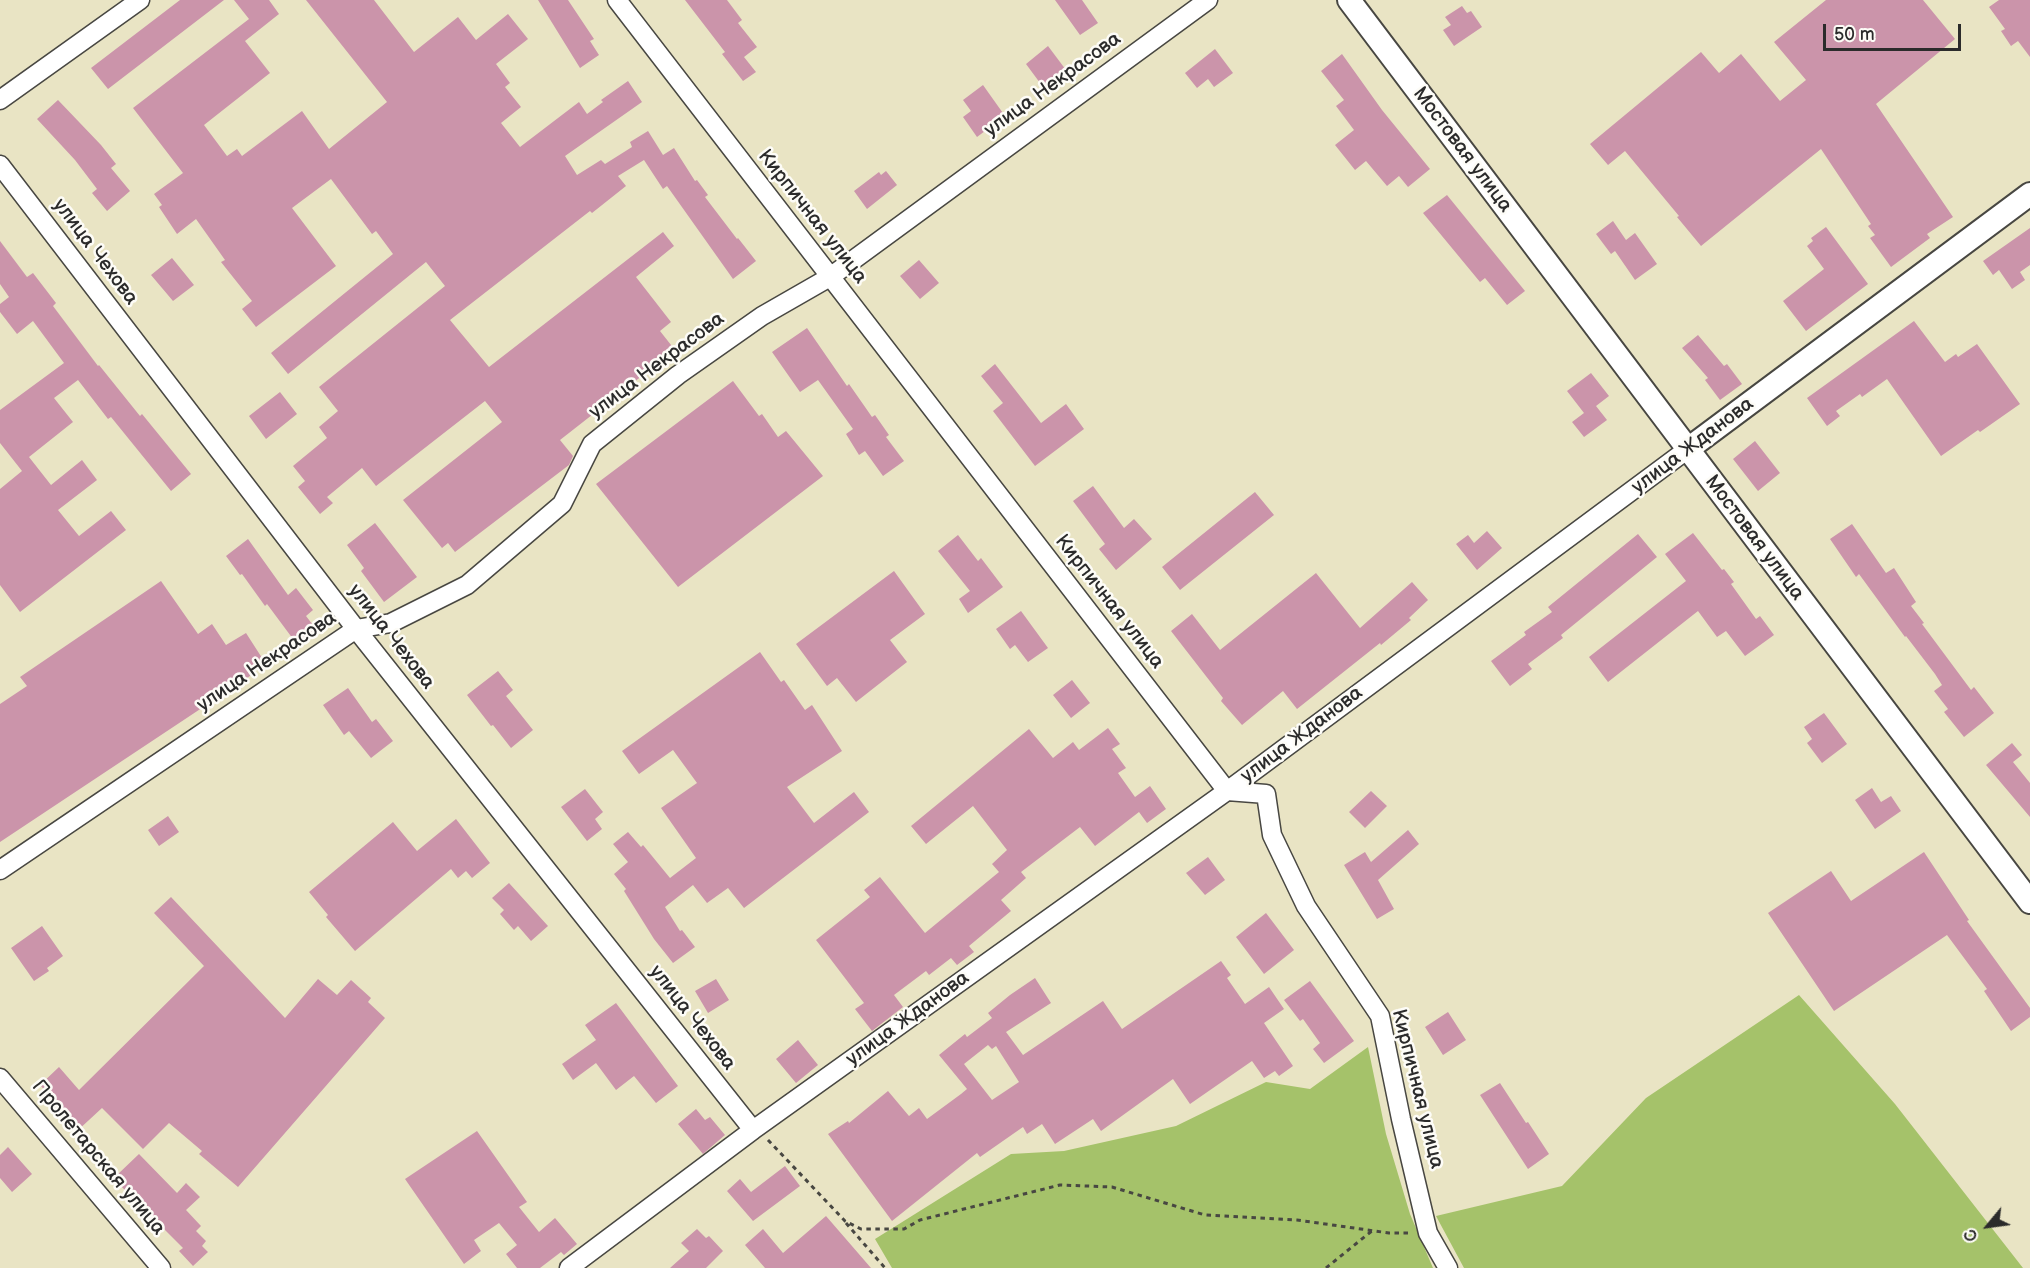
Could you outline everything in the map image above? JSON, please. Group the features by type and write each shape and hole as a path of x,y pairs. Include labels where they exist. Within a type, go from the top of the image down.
{"street":[{"path":"0,100 140,0"},
{"name":"Кирпичная улица","path":"617,0 1227,791 1266,794 1272,835 1306,906 1380,1016 1428,1233 1448,1268"},
{"name":"улица Некрасова","path":"0,870 356,629 391,623 467,585 562,504 592,444 696,362 762,316 830,277 1208,0"},
{"name":"Мостовая улица","path":"1349,0 2030,902"},
{"name":"улица Чехова","path":"0,165 356,629 755,1129"},
{"name":"улица Жданова","path":"569,1268 755,1129 1227,791 2030,194"},
{"name":"Пролетарская улица","path":"0,1078 161,1268"}],"path":[{"path":"755,1129 845,1221 885,1268"},
{"path":"845,1221 861,1228 904,1229 920,1220 1060,1185 1112,1187 1205,1215 1297,1220 1389,1233 1428,1233"},
{"path":"1326,1268 1373,1230"}],"green space":[{"path":"1799,995 1895,1104 2023,1268 1464,1268 1436,1216 1562,1186 1646,1098"},
{"path":"1368,1047 1386,1134 1410,1214 1433,1268 892,1268 875,1239 1011,1154 1064,1151 1176,1126 1266,1082 1310,1089"}],"building":[{"path":"180,0 224,0 108,89 91,68"},
{"path":"234,0 269,0 279,14 245,41 270,73 204,125 227,156 237,149 242,156 302,111 329,149 387,102 306,0 374,0 414,52 458,17 476,40 508,14 528,39 496,64 510,83 505,87 521,107 501,123 520,147 579,102 587,114 603,102 601,100 628,81 642,102 565,156 577,175 601,160 605,164 632,147 630,142 648,131 663,155 674,148 695,181 697,180 708,195 705,197 756,261 733,279 667,186 663,189 644,160 618,176 626,186 592,213 590,211 450,320 489,367 663,232 674,246 636,277 671,322 660,331 675,350 560,440 573,456 569,465 455,552 448,543 442,548 403,500 502,422 485,401 376,486 362,468 327,497 333,503 320,514 298,487 305,481 293,466 327,438 319,427 338,411 319,387 445,286 426,262 288,374 271,353 393,254 376,231 372,234 331,179 292,208 336,266 256,327 242,309 252,301 221,262 225,260 196,219 177,234 159,207 162,205 154,194 183,173 133,108 249,19"},
{"path":"538,0 568,0 594,39 590,41 599,55 580,68"},
{"path":"685,0 727,0 742,20 738,23 757,47 744,57 756,72 743,81 722,54 725,52"},
{"path":"1055,0 1082,0 1098,23 1080,35"},
{"path":"1826,0 1923,0 1955,39 1876,104 1953,217 1927,234 1930,238 1891,267 1870,238 1875,235 1868,226 1871,224 1821,149 1701,246 1625,151 1608,165 1590,144 1701,52 1719,73 1741,54 1780,101 1806,80 1774,42"},
{"path":"1999,0 2030,0 2030,57 2018,41 2011,46 2001,31 2005,29 1989,7"},
{"path":"1462,6 1467,13 1471,11 1482,27 1454,46 1443,30 1451,25 1445,17"},
{"path":"1048,46 1066,70 1043,87 1026,64"},
{"path":"1215,49 1233,73 1214,87 1208,79 1197,88 1185,73"},
{"path":"1342,54 1382,110 1430,169 1408,187 1399,176 1387,186 1366,161 1355,170 1335,145 1354,130 1336,106 1344,100 1321,71"},
{"path":"983,85 1005,116 977,137 963,117 971,111 963,100"},
{"path":"58,100 101,145 116,164 111,168 130,191 107,211 92,193 97,189 75,160 37,119"},
{"path":"886,171 897,185 867,209 854,191 879,172 881,175"},
{"path":"1447,195 1525,291 1507,305 1485,278 1480,282 1423,213"},
{"path":"1613,221 1626,240 1635,233 1657,264 1635,280 1615,251 1611,254 1596,234"},
{"path":"1826,227 1868,284 1806,331 1783,301 1824,269 1807,246 1813,241 1811,238"},
{"path":"2030,228 2030,265 2020,272 2025,280 2012,289 1999,270 1993,275 1983,261"},
{"path":"0,241 27,277 33,273 56,303 53,306 98,366 140,416 142,414 191,474 171,491 111,417 108,419 78,380 54,398 73,422 29,457 51,485 82,460 97,480 58,510 79,536 111,511 126,530 20,612 0,585 0,489 22,471 0,443 0,410 64,363 33,321 17,334 0,312 0,304 9,297 0,284"},
{"path":"172,258 194,285 173,301 151,275"},
{"path":"919,260 939,283 920,299 900,276"},
{"path":"1914,321 1945,362 1956,354 1958,357 1977,344 2020,404 1941,456 1887,379 1862,397 1860,394 1836,411 1840,416 1827,426 1807,398"},
{"path":"807,328 847,386 849,384 872,417 875,415 889,435 886,437 904,461 883,476 865,451 859,455 846,434 853,429 818,380 800,392 772,352"},
{"path":"1698,335 1724,366 1727,364 1742,384 1720,400 1705,380 1708,378 1682,348"},
{"path":"995,364 1041,423 1066,404 1084,429 1035,466 993,411 1003,403 981,376"},
{"path":"1591,373 1609,396 1596,406 1607,420 1584,437 1572,422 1584,413 1567,391"},
{"path":"733,381 759,416 762,414 778,437 786,431 823,476 678,587 596,484"},
{"path":"280,392 297,414 266,439 249,416"},
{"path":"1755,441 1780,473 1758,491 1733,459"},
{"path":"1093,486 1124,528 1134,519 1152,539 1116,570 1099,549 1105,544 1073,501"},
{"path":"1255,492 1274,515 1180,590 1162,567"},
{"path":"375,523 417,577 384,602 361,571 364,568 347,545"},
{"path":"1852,524 1886,573 1894,568 1916,602 1911,606 1924,623 1922,624 1971,690 1974,687 1994,713 1964,737 1944,712 1948,709 1934,691 1942,685 1935,674 1859,574 1856,577 1830,539"},
{"path":"1487,531 1502,548 1477,570 1456,544 1468,535 1474,543"},
{"path":"1693,533 1734,582 1731,584 1756,619 1760,616 1774,635 1745,656 1726,631 1717,637 1698,611 1608,682 1589,657 1686,581 1665,554"},
{"path":"1638,534 1657,557 1561,635 1563,638 1528,664 1532,669 1510,686 1491,661 1526,635 1524,632 1552,612 1548,607"},
{"path":"958,535 978,561 981,558 1003,587 968,613 959,599 970,591 938,551"},
{"path":"248,539 288,595 296,588 313,610 306,616 316,629 296,643 267,604 265,606 226,556"},
{"path":"894,571 925,614 890,640 907,662 856,702 837,678 827,686 796,644"},
{"path":"1316,573 1360,628 1412,582 1428,600 1409,618 1411,620 1381,645 1380,643 1297,709 1283,691 1242,725 1221,701 1223,698 1171,631 1192,614 1220,650"},
{"path":"161,581 198,634 212,624 226,645 246,633 264,661 250,670 253,674 0,842 0,704 27,686 20,677"},
{"path":"1021,611 1048,648 1028,662 1015,645 1010,649 996,629"},
{"path":"760,652 805,710 812,705 842,751 787,787 814,823 854,792 869,812 744,908 728,888 707,903 693,885 665,907 680,931 682,930 695,947 673,963 654,939 624,891 626,889 614,874 628,862 613,844 628,832 641,847 643,845 670,878 696,858 661,808 697,783 673,750 639,774 622,751"},
{"path":"498,671 513,690 506,696 533,730 511,748 467,695"},
{"path":"1072,680 1090,703 1071,718 1053,695"},
{"path":"348,688 372,722 376,719 393,741 371,758 349,731 344,735 323,705"},
{"path":"1824,713 1847,744 1822,763 1807,743 1812,739 1804,727"},
{"path":"1108,728 1120,744 1112,749 1126,768 1118,773 1135,797 1150,786 1166,809 1147,823 1139,812 1095,846 1080,827 1021,872 1026,878 1001,900 1011,911 969,946 974,952 957,965 951,958 929,975 926,971 894,995 903,1007 872,1031 855,1009 864,1003 816,940 870,897 864,890 880,877 925,933 999,872 992,864 1007,850 973,806 926,844 911,826 1029,729 1053,758 1073,742 1079,750"},
{"path":"2012,743 2022,755 2013,762 2030,783 2030,817 1986,765"},
{"path":"1872,788 1881,802 1891,796 1901,811 1875,829 1855,800"},
{"path":"585,789 603,812 595,819 602,829 587,841 561,807"},
{"path":"1371,791 1387,806 1365,828 1349,812"},
{"path":"168,816 179,832 159,846 148,830"},
{"path":"456,819 490,863 472,878 466,871 458,878 451,869 355,951 326,917 328,915 309,892 393,822 417,851"},
{"path":"1408,830 1419,844 1378,880 1394,909 1377,919 1344,865 1365,852 1371,862"},
{"path":"1924,852 1969,920 1967,921 2030,1008 2030,1017 2011,1031 1984,991 1987,989 1947,935 1834,1011 1768,913 1831,871 1851,901"},
{"path":"1208,857 1225,880 1205,895 1186,873"},
{"path":"509,883 548,926 531,941 518,926 514,930 500,914 504,910 492,898"},
{"path":"171,897 285,1018 318,979 337,995 351,980 371,998 368,1002 385,1018 238,1187 199,1154 202,1151 169,1123 143,1149 102,1108 76,1132 64,1118 67,1115 40,1085 59,1067 79,1090 204,966 154,913"},
{"path":"1266,913 1294,950 1264,974 1236,937"},
{"path":"42,926 63,956 47,968 49,971 34,981 11,948"},
{"path":"1221,961 1231,975 1227,978 1245,1004 1269,987 1284,1009 1264,1023 1293,1066 1279,1076 1275,1071 1264,1078 1252,1061 1190,1104 1173,1079 1101,1131 1093,1119 1055,1144 1042,1124 1027,1134 1023,1127 980,1157 977,1153 892,1221 828,1134 848,1121 849,1123 888,1091 909,1116 919,1108 927,1119 961,1094 967,1089 939,1055 965,1034 967,1037 992,1018 988,1013 1035,978 1051,1003 1006,1032 1023,1055 1103,1001 1122,1029","holes":["988,1045 992,1049 996,1046 1019,1082 992,1100 964,1064"]},
{"path":"716,979 729,1000 708,1013 695,991"},
{"path":"1310,981 1354,1041 1324,1063 1313,1049 1320,1043 1303,1019 1300,1021 1284,1000"},
{"path":"616,1003 678,1086 656,1103 634,1076 616,1090 596,1063 573,1080 562,1064 596,1040 585,1025"},
{"path":"1448,1012 1466,1040 1443,1055 1425,1027"},
{"path":"798,1040 818,1065 796,1083 776,1059"},
{"path":"1500,1083 1549,1154 1528,1169 1480,1095"},
{"path":"696,1109 705,1120 710,1117 725,1135 703,1154 678,1124"},
{"path":"477,1131 527,1202 519,1207 539,1232 555,1218 577,1244 564,1255 561,1252 540,1268 517,1268 506,1254 517,1245 499,1223 474,1240 481,1251 464,1264 405,1179"},
{"path":"8,1147 32,1174 12,1192 0,1178 0,1155"},
{"path":"139,1154 177,1193 186,1183 200,1197 186,1210 201,1226 196,1231 206,1241 202,1246 208,1252 193,1266 179,1251 183,1248 155,1220 152,1223 138,1210 141,1207 121,1186 125,1183 117,1175"},
{"path":"785,1166 800,1186 753,1221 727,1191 740,1179 751,1192"},
{"path":"826,1216 871,1268 765,1268 745,1245 763,1229 783,1253"},
{"path":"697,1229 706,1238 709,1236 723,1251 706,1268 670,1268 689,1251 681,1243"}]}
